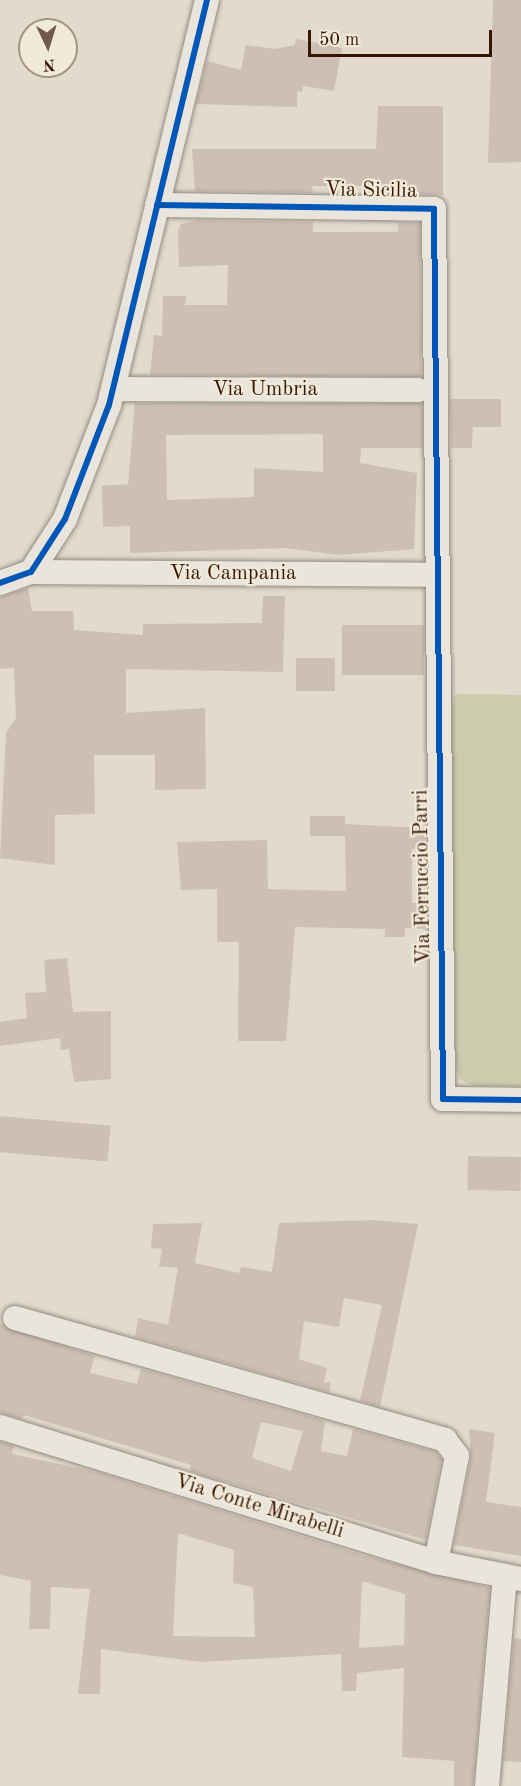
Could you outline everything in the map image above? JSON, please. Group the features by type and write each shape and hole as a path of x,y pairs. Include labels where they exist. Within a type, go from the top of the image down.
{"street":[{"path":"0,584 31,572 64,519 113,389 207,0"},
{"name":"Via Sicilia","path":"157,205 434,209 428,393"},
{"name":"Via Umbria","path":"113,389 428,393"},
{"path":"428,393 435,575"},
{"name":"Via Campania","path":"31,572 435,575"},
{"name":"Via Ferruccio Parri","path":"435,575 443,1099 521,1100"},
{"path":"15,1318 445,1440 457,1456 436,1562"},
{"name":"Via Conte Mirabelli","path":"0,1427 436,1562 513,1578"},
{"path":"487,1786 513,1578"}],"green space":[{"path":"457,694 521,695 521,1086 473,1086 460,1079 455,1066 450,700"}],"building":[{"path":"493,0 521,0 521,162 488,163"},
{"path":"296,39 342,48 334,91 303,86 302,92 297,91 297,107 196,104 207,61 241,70 246,45 275,49 295,45"},
{"path":"378,106 443,106 443,195 376,192 374,186 312,186 313,193 195,191 192,149 376,149"},
{"path":"197,220 313,222 313,232 398,232 398,223 420,223 421,377 150,375 154,335 162,336 163,296 186,296 185,305 227,305 228,265 179,267 178,231 181,224"},
{"path":"450,399 501,399 501,427 473,427 472,448 451,448"},
{"path":"135,403 422,403 422,448 361,448 360,463 417,473 414,549 340,555 284,548 130,553 130,526 103,527 102,486 128,484","holes":["323,434 323,472 254,468 254,497 167,500 166,435"]},
{"path":"28,588 32,611 73,611 74,630 143,635 143,624 262,623 263,596 285,596 283,672 126,669 126,713 205,708 206,789 155,790 155,755 94,755 95,814 55,815 55,865 0,858 6,733 16,718 14,668 0,669 0,597"},
{"path":"342,625 424,625 424,675 342,675"},
{"path":"296,658 335,658 335,691 296,691"},
{"path":"310,816 345,816 345,824 425,828 424,848 412,849 412,903 427,903 427,929 405,928 405,937 385,937 385,929 295,927 286,1041 238,1041 239,942 217,942 217,889 181,890 177,842 267,840 268,889 346,891 345,836 310,836"},
{"path":"67,958 73,1012 111,1011 111,1079 74,1082 69,1049 61,1050 60,1038 0,1046 0,1022 27,1018 25,993 46,992 44,960"},
{"path":"0,1116 111,1126 107,1162 0,1152"},
{"path":"468,1156 521,1157 520,1191 467,1190"},
{"path":"374,1220 418,1224 380,1407 360,1401 382,1305 344,1298 339,1327 304,1321 299,1359 327,1368 324,1383 331,1382 329,1392 135,1337 138,1318 168,1325 178,1268 159,1266 162,1249 151,1248 153,1224 202,1223 195,1263 239,1273 241,1267 272,1272 279,1223"},
{"path":"0,1324 95,1356 90,1373 137,1384 141,1369 325,1421 321,1451 347,1456 353,1429 436,1452 442,1459 426,1540 189,1471 191,1465 24,1415 22,1419 0,1413","holes":["261,1422 303,1431 291,1471 252,1458"]},
{"path":"469,1429 495,1433 486,1502 521,1507 521,1556 454,1545 471,1459"},
{"path":"0,1442 14,1446 12,1454 97,1472 369,1557 490,1588 473,1786 454,1786 454,1761 402,1757 404,1668 357,1673 356,1691 342,1691 341,1654 200,1662 101,1649 100,1694 78,1694 90,1589 51,1587 50,1629 29,1629 31,1581 0,1575","holes":["178,1533 234,1550 233,1583 253,1587 255,1637 173,1636","362,1581 405,1594 404,1645 359,1648"]},
{"path":"514,1638 521,1639 521,1762 503,1761"}],"cycle path":[{"path":"0,583 31,572 65,519 109,405 207,0"},
{"path":"157,205 434,209 443,1099 521,1100"}]}
